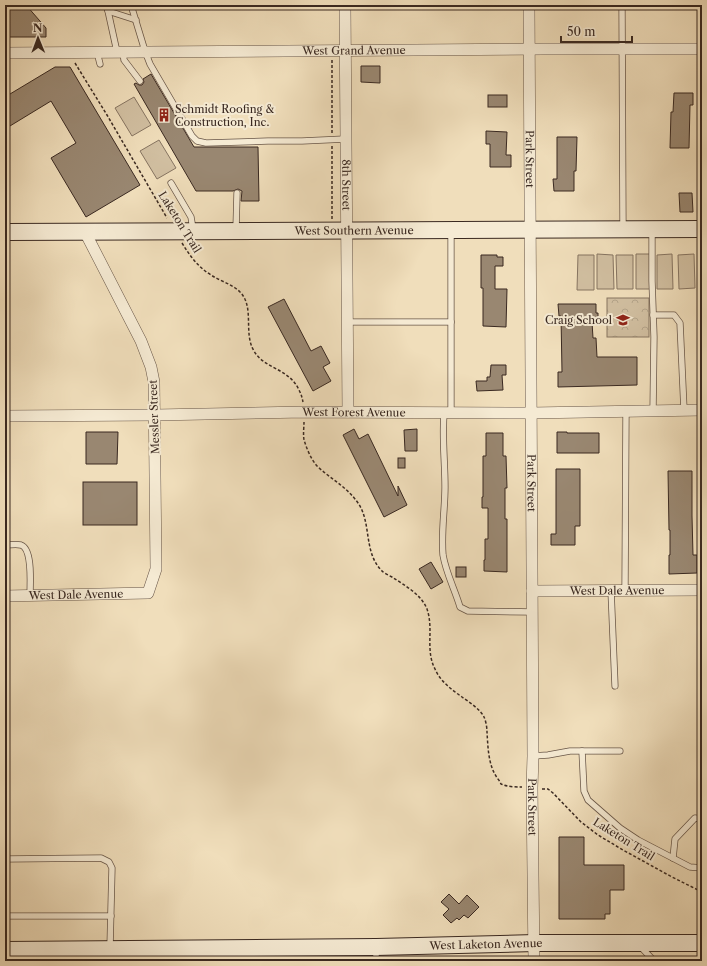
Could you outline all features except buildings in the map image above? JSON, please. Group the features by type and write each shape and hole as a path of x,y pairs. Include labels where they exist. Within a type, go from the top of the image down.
{"street":[{"name":"8th Street","path":"344,5 348,412"},
{"name":"Park Street","path":"529,5 534,961"},
{"name":"West Grand Avenue","path":"5,53 702,49"},
{"name":"West Southern Avenue","path":"6,232 702,229"},
{"name":"Messler Street","path":"85,232 143,347 151,367 154,382 156,569 148,593"},
{"name":"West Forest Avenue","path":"5,416 304,412 531,413 702,410"},
{"name":"West Dale Avenue","path":"532,591 702,590"},
{"name":"West Dale Avenue","path":"5,596 148,593"},
{"name":"West Laketon Avenue","path":"5,950 158,949 241,955 376,954 535,944 702,943"}],"lane":[{"path":"132,5 150,64 192,136 197,141 206,143 268,141 302,142 345,139"},
{"path":"622,5 623,229"},
{"path":"107,8 136,20"},
{"path":"107,8 120,52 124,60 140,81"},
{"path":"97,52 100,64"},
{"path":"171,183 190,217 193,232"},
{"path":"236,232 237,193"},
{"path":"652,229 654,337 653,411"},
{"path":"450,230 451,322 448,413 443,441 445,488 443,555 460,608 468,612 532,612"},
{"path":"5,249 6,232"},
{"path":"653,315 674,315 680,323 684,410"},
{"path":"347,322 451,322"},
{"path":"625,590 626,411"},
{"path":"5,545 21,545 27,549 29,558 30,596"},
{"path":"611,590 615,686"},
{"path":"533,756 570,751 620,751"},
{"path":"582,751 584,791 588,800 620,828 638,840 690,866 702,868"},
{"path":"673,858 675,839 695,818 702,819"},
{"path":"5,859 101,858 109,862 112,868 110,950"},
{"path":"5,916 111,916"},
{"path":"637,943 654,961"},
{"path":"139,961 158,949"},
{"path":"5,956 13,961"}],"path":[{"name":"Laketon Trail","path":"69,53 188,253 210,275 229,284 239,291 244,298 247,308 251,344 254,351 262,360 288,375 296,384 302,397 304,412 304,438 310,455 317,466 349,491 358,503 364,513 370,548 374,561 382,571 411,590 421,599 427,609 430,621 430,652 434,668 440,678 448,686 472,704 484,717 490,760 495,776 501,784 511,787 548,789 581,822 598,835 651,866 702,892"}],"green space":[{"path":"134,97 151,125 132,136 115,108"},
{"path":"159,140 176,168 157,179 140,151"},
{"path":"597,254 613,255 614,289 597,289"},
{"path":"636,254 652,254 653,289 636,289"},
{"path":"672,254 673,289 657,289 657,255"},
{"path":"694,254 695,288 679,289 678,255"},
{"path":"578,255 594,255 594,290 577,290"},
{"path":"616,255 633,255 633,289 617,289"},
{"path":"607,298 649,298 649,337 607,337"}],"place":[{"name":"Schmidt Roofing & Construction, Inc.","path":"164,115"},
{"name":"Craig School","path":"623,320"}]}
